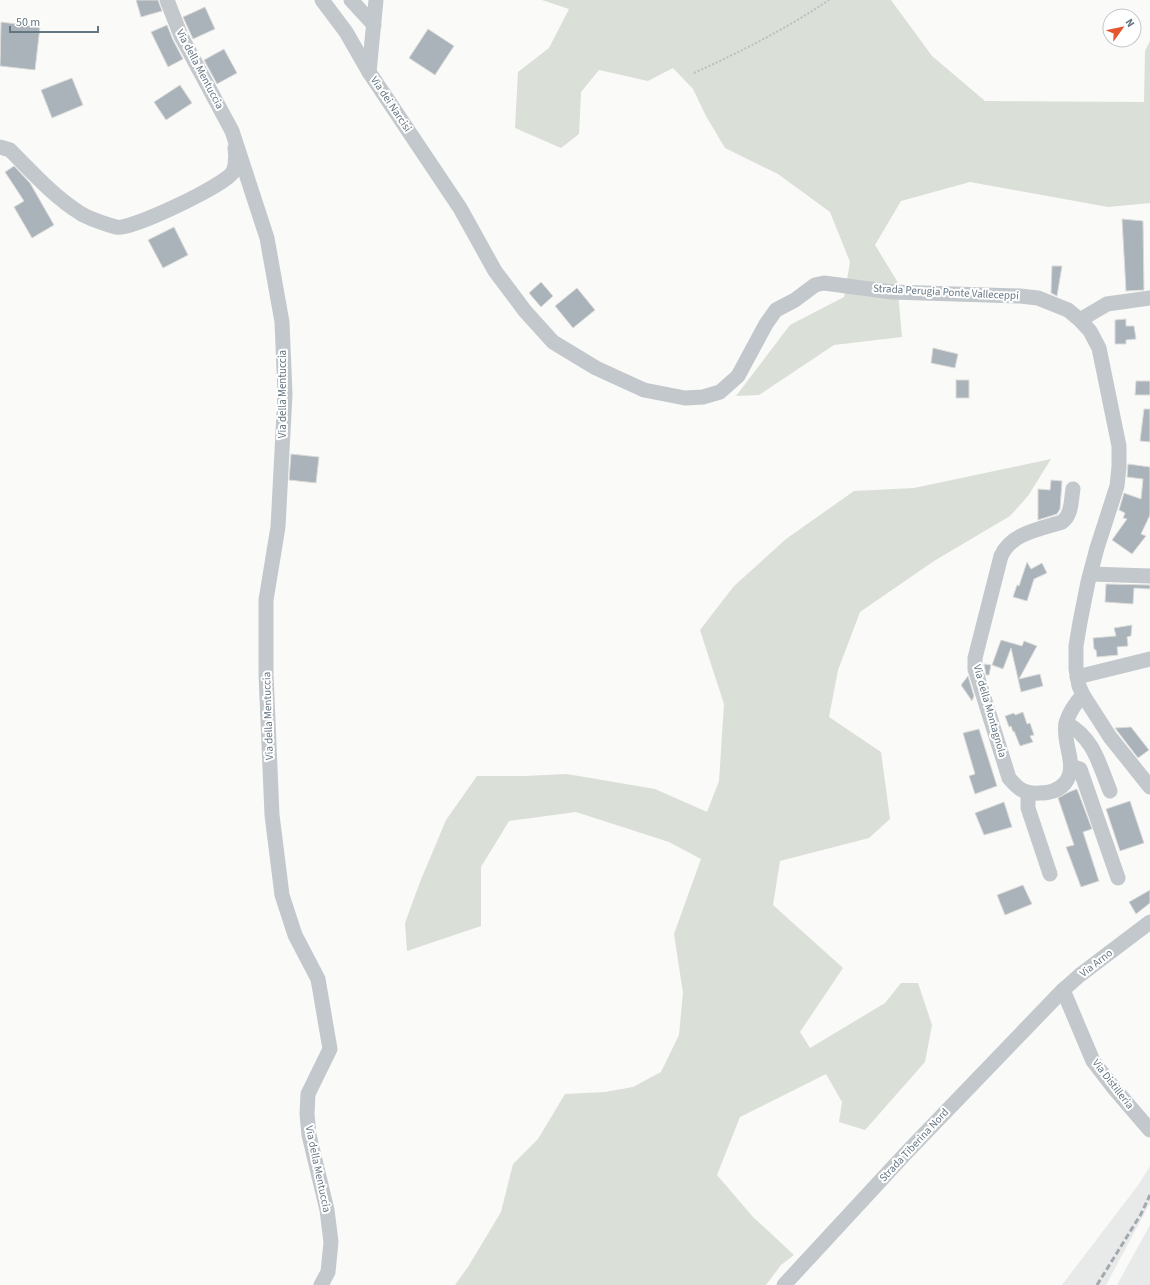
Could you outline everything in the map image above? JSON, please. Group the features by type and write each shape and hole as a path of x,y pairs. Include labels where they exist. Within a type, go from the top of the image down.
{"street":[{"name":"Via della Mentuccia","path":"168,0 181,36 226,119 234,137 267,238 282,322 285,394 278,527 266,600 266,674 272,815 282,895 295,935 318,979 330,1049 308,1094 307,1114 309,1135 327,1210 331,1242 328,1272 322,1285"},
{"name":"Via dei Narcisi","path":"322,0 346,32 369,72 460,208"},
{"path":"351,0 374,25"},
{"path":"369,72 376,0"},
{"name":"Via della Mentuccia","path":"0,148 10,150 56,196 81,214 118,228 155,216 222,182 233,172 236,157 234,137"},
{"name":"Strada Perugia Ponte Valleceppi","path":"460,208 495,271 525,311 553,342 596,368 644,390 685,398 703,397 720,392 738,376 766,324 776,310 824,282 892,292 1020,296 1038,298 1068,310 1080,320 1090,331 1099,348 1119,446 1117,486 1097,548 1080,622 1076,646 1078,686 1110,738 1150,787"},
{"path":"1080,320 1107,304 1150,298"},
{"name":"Via della Montagnola","path":"1028,794 1016,787 1009,778 975,669 975,658 1004,548 1025,533 1066,520 1069,514 1073,489"},
{"path":"1091,574 1150,576"},
{"path":"1077,677 1150,658"},
{"path":"1050,874 1028,808 1028,794 1044,793 1060,789 1069,778 1071,766 1066,723 1076,702 1083,695"},
{"path":"1066,723 1086,737 1091,745 1110,791"},
{"path":"1071,766 1080,768 1118,878"},
{"name":"Via Arno","path":"1046,1008 1080,975 1150,922"},
{"name":"Via Distilleria","path":"1063,990 1093,1061 1113,1088 1150,1130"},
{"name":"Strada Tiberina Nord","path":"784,1285 901,1158 1046,1008"}],"path":[{"path":"694,73 738,53 829,0"}],"shaded area":[{"path":"542,0 891,0 932,56 985,101 1144,102 1145,51 1150,41 1150,203 1108,207 970,182 901,201 875,245 897,281 902,337 834,345 759,395 736,396 790,325 844,297 850,262 830,212 778,174 725,148 706,116 693,89 673,68 648,81 599,70 581,92 579,134 561,148 515,128 518,72 549,48 569,9"},
{"path":"1051,459 1028,496 1010,516 934,561 860,612 838,670 829,717 881,752 890,819 869,838 780,861 773,905 843,968 800,1032 810,1048 885,1003 901,983 918,983 932,1025 925,1062 865,1130 839,1122 842,1102 826,1074 740,1117 717,1175 753,1217 794,1255 781,1265 766,1285 455,1285 468,1267 501,1212 513,1164 538,1139 565,1094 605,1092 633,1087 661,1072 679,1035 683,993 674,934 701,859 669,842 576,812 509,821 481,867 481,926 407,951 405,923 420,882 446,820 477,776 567,774 655,789 707,812 719,781 724,704 700,630 734,586 786,539 854,491 914,488"},
{"path":"1150,1166 1150,1203 1106,1285 1062,1285 1139,1184"},
{"path":"1150,1225 1150,1285 1117,1285"}],"building":[{"path":"136,0 158,0 162,11 141,17"},
{"path":"205,7 215,29 193,39 183,17"},
{"path":"1,22 40,27 35,70 0,66"},
{"path":"167,25 183,59 168,67 151,32"},
{"path":"428,29 454,46 435,75 409,58"},
{"path":"224,49 237,73 217,84 204,60"},
{"path":"72,78 83,105 52,118 41,90"},
{"path":"180,85 192,103 166,120 154,102"},
{"path":"14,166 30,183 54,225 32,238 14,207 24,201 5,172"},
{"path":"1122,219 1143,221 1144,290 1126,291"},
{"path":"174,227 188,255 163,268 148,240"},
{"path":"1052,266 1062,266 1057,296 1051,293"},
{"path":"541,282 553,296 541,307 529,293"},
{"path":"577,288 595,310 573,328 555,306"},
{"path":"1126,319 1126,326 1134,326 1136,339 1126,340 1126,344 1115,344 1115,320"},
{"path":"933,348 958,354 955,368 931,363"},
{"path":"956,380 969,380 969,398 956,398"},
{"path":"1136,381 1150,381 1150,395 1135,395"},
{"path":"1144,409 1150,409 1150,442 1140,441"},
{"path":"291,454 319,457 316,483 289,480"},
{"path":"1128,464 1150,467 1150,515 1141,534 1146,536 1132,554 1112,540 1127,519 1123,518 1125,513 1119,510 1124,493 1141,499 1143,479 1127,477"},
{"path":"1051,480 1062,481 1060,509 1057,514 1038,520 1038,489 1050,490"},
{"path":"1027,562 1031,569 1042,563 1047,573 1034,579 1027,601 1013,597 1017,585 1019,586"},
{"path":"1106,584 1150,585 1150,589 1134,588 1133,604 1105,602"},
{"path":"1132,625 1131,636 1127,637 1128,646 1117,647 1118,655 1097,657 1096,650 1094,649 1093,638 1116,636 1114,628"},
{"path":"1001,640 1022,646 1024,641 1037,646 1019,679 1040,674 1043,686 1021,692 1011,648 1003,669 992,665"},
{"path":"984,664 991,665 989,675 986,675"},
{"path":"968,676 974,696 972,701 961,685"},
{"path":"1023,712 1027,724 1030,723 1034,735 1030,736 1033,742 1020,746 1014,731 1013,732 1011,726 1009,727 1005,716"},
{"path":"1131,727 1149,750 1138,758 1115,728"},
{"path":"979,729 997,786 975,794 969,776 975,774 963,733"},
{"path":"1077,789 1092,829 1083,832 1099,881 1081,887 1066,847 1074,845 1058,798"},
{"path":"1130,801 1144,843 1120,851 1106,809"},
{"path":"1004,802 1012,827 984,835 975,813"},
{"path":"1023,885 1032,904 1005,915 997,895"},
{"path":"1150,890 1150,903 1136,914 1129,902"}],"railway":[{"path":"1097,1285 1141,1214 1150,1195"}]}
